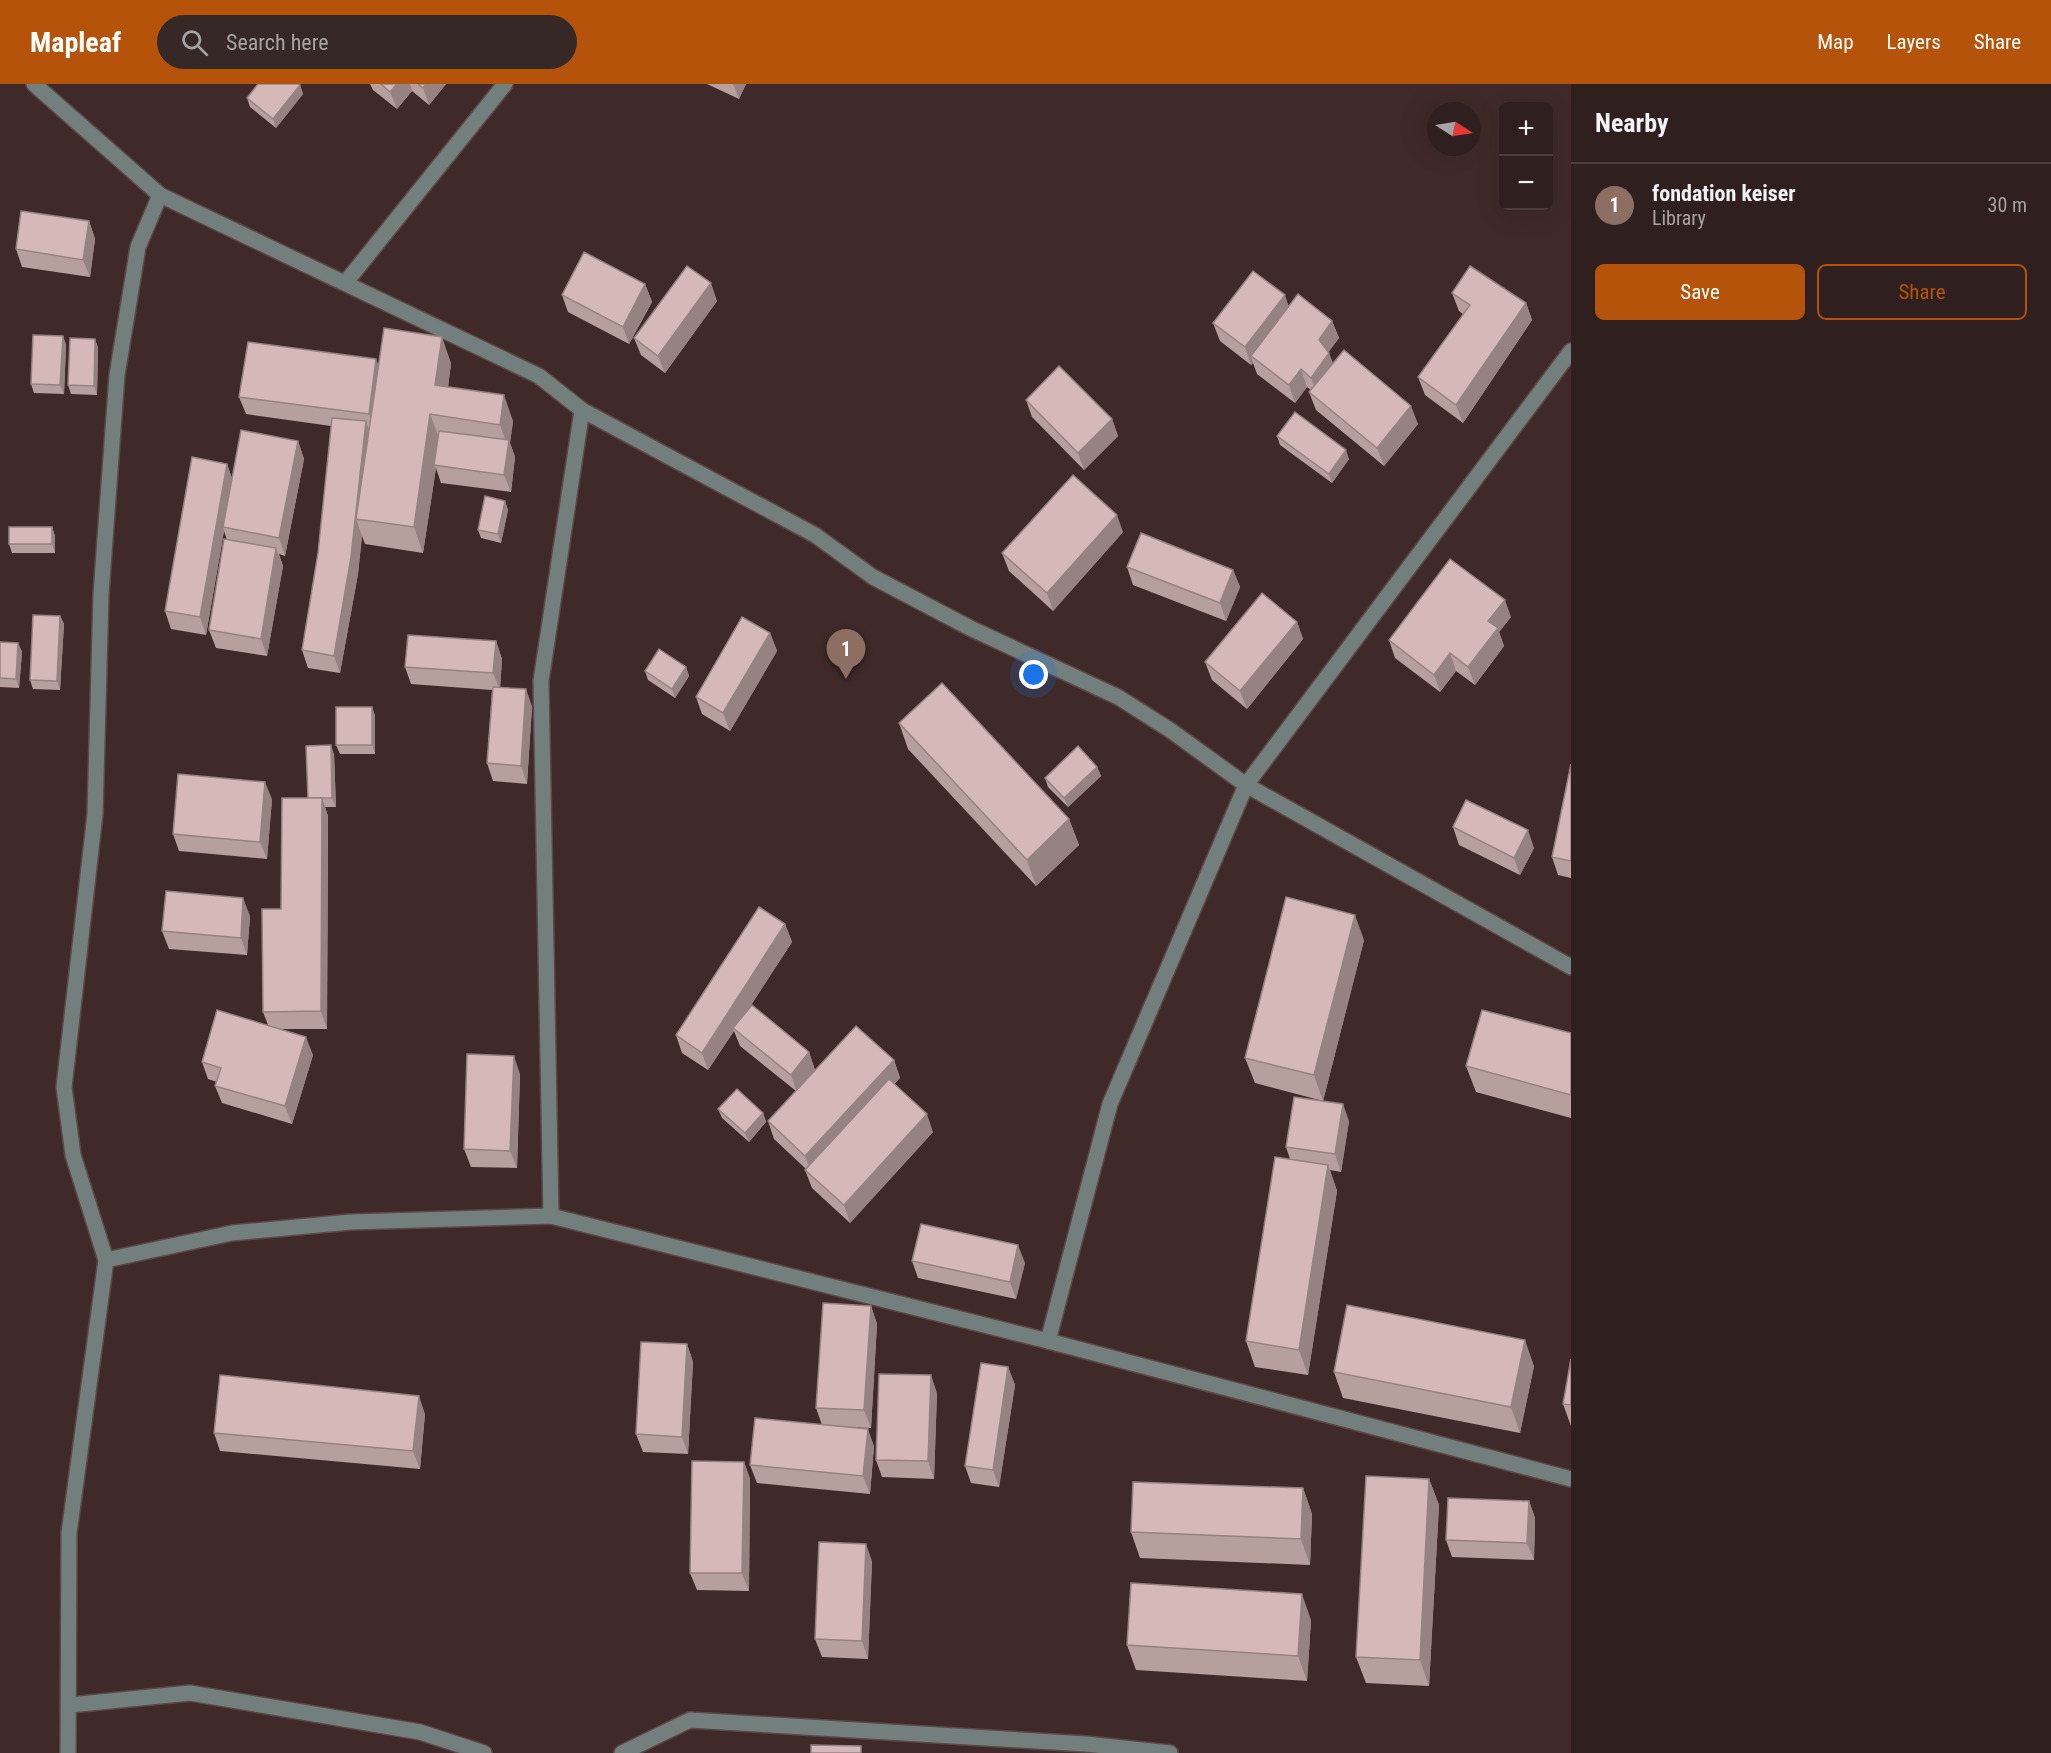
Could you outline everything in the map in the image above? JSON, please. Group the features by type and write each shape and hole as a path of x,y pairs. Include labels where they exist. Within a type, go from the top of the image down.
{"street":[{"path":"34,84 160,195 539,376 582,410 815,535 873,577 970,628 1118,697 1170,730 1246,785 1571,967"},
{"path":"346,282 505,84"},
{"path":"68,1753 69,1533 106,1260 73,1155 64,1087 95,814 101,594 117,375 138,246 160,195"},
{"path":"1048,1341 1110,1104 1246,785 1571,351"},
{"path":"551,1216 541,681 582,410"},
{"path":"106,1260 232,1233 351,1222 551,1216 1048,1341 1571,1479"},
{"path":"70,1705 190,1694 420,1732 483,1753"},
{"path":"622,1753 690,1720 1086,1744 1170,1753"}],"building":[{"path":"258,84 300,85 273,119 247,98"},
{"path":"381,84 397,84 390,92"},
{"path":"21,211 89,221 83,260 16,249"},
{"path":"584,252 645,284 623,327 562,295"},
{"path":"687,266 711,283 658,356 634,338"},
{"path":"1470,266 1526,303 1456,405 1418,377 1470,305 1452,293"},
{"path":"1253,271 1285,295 1245,347 1213,323"},
{"path":"1298,294 1332,321 1319,340 1329,353 1311,378 1301,369 1289,385 1251,356"},
{"path":"384,328 442,337 435,385 504,395 500,425 430,414 414,527 356,519"},
{"path":"33,335 63,336 60,385 31,384"},
{"path":"70,338 95,339 94,386 68,385"},
{"path":"248,342 376,359 369,414 239,397"},
{"path":"1344,350 1411,406 1377,448 1309,392"},
{"path":"1059,366 1112,419 1078,453 1026,400"},
{"path":"1295,412 1346,450 1329,474 1277,436"},
{"path":"332,418 366,421 351,557 334,656 302,650 318,553"},
{"path":"241,430 298,441 279,538 223,527"},
{"path":"439,431 509,440 504,475 434,465"},
{"path":"192,457 227,464 200,617 165,611"},
{"path":"1073,475 1117,515 1047,593 1002,553"},
{"path":"485,496 505,501 498,534 478,530"},
{"path":"9,527 52,527 52,544 9,544"},
{"path":"1141,533 1233,570 1220,603 1127,567"},
{"path":"224,539 276,548 261,639 209,630"},
{"path":"1450,559 1505,600 1488,621 1498,628 1468,667 1450,653 1434,675 1389,640"},
{"path":"1262,593 1297,622 1240,691 1205,662"},
{"path":"33,615 60,616 57,681 30,680"},
{"path":"742,617 770,633 723,713 696,697"},
{"path":"408,635 496,641 493,673 405,667"},
{"path":"0,642 18,643 16,679 0,678"},
{"path":"659,649 686,667 672,689 645,671"},
{"path":"942,683 1069,819 1027,860 899,723"},
{"path":"493,687 526,689 521,766 487,763"},
{"path":"336,707 372,707 372,745 336,745"},
{"path":"331,745 332,798 308,798 306,746"},
{"path":"1078,746 1097,767 1064,798 1045,778"},
{"path":"1571,764 1571,861 1552,857"},
{"path":"178,774 265,782 260,842 173,834"},
{"path":"282,798 322,798 321,1011 263,1012 262,909 281,909"},
{"path":"1466,800 1528,830 1514,858 1453,827"},
{"path":"166,891 243,898 241,938 162,931"},
{"path":"1286,897 1355,915 1314,1075 1245,1058"},
{"path":"759,907 785,924 702,1053 676,1035"},
{"path":"752,1005 809,1052 791,1075 733,1028"},
{"path":"217,1010 306,1037 285,1106 215,1086 221,1068 202,1062"},
{"path":"1482,1010 1571,1033 1571,1095 1466,1066"},
{"path":"856,1026 894,1060 805,1156 768,1121"},
{"path":"467,1054 514,1056 510,1151 464,1149"},
{"path":"889,1079 927,1114 844,1205 805,1170"},
{"path":"737,1089 763,1113 745,1133 718,1109"},
{"path":"1294,1097 1343,1104 1335,1154 1286,1147"},
{"path":"1275,1157 1328,1165 1299,1350 1246,1341"},
{"path":"921,1224 1018,1245 1010,1282 912,1261"},
{"path":"823,1303 871,1306 864,1410 816,1408"},
{"path":"1347,1305 1525,1340 1511,1407 1334,1372"},
{"path":"641,1342 687,1344 682,1437 636,1434"},
{"path":"1571,1359 1571,1405 1563,1404"},
{"path":"981,1363 1008,1367 993,1470 965,1466"},
{"path":"879,1374 931,1375 928,1461 876,1460"},
{"path":"220,1375 419,1396 413,1451 214,1433"},
{"path":"755,1418 868,1429 863,1476 750,1465"},
{"path":"692,1461 744,1462 742,1573 690,1573"},
{"path":"1366,1476 1429,1479 1420,1660 1356,1657"},
{"path":"1133,1482 1303,1488 1301,1539 1131,1532"},
{"path":"1448,1498 1529,1501 1527,1543 1446,1540"},
{"path":"819,1542 866,1544 862,1641 815,1639"},
{"path":"1131,1583 1302,1594 1298,1656 1127,1645"},
{"path":"811,1745 861,1746 861,1753 811,1753"}],"place":[{"name":"fondation keiser","path":"846,679"}]}
